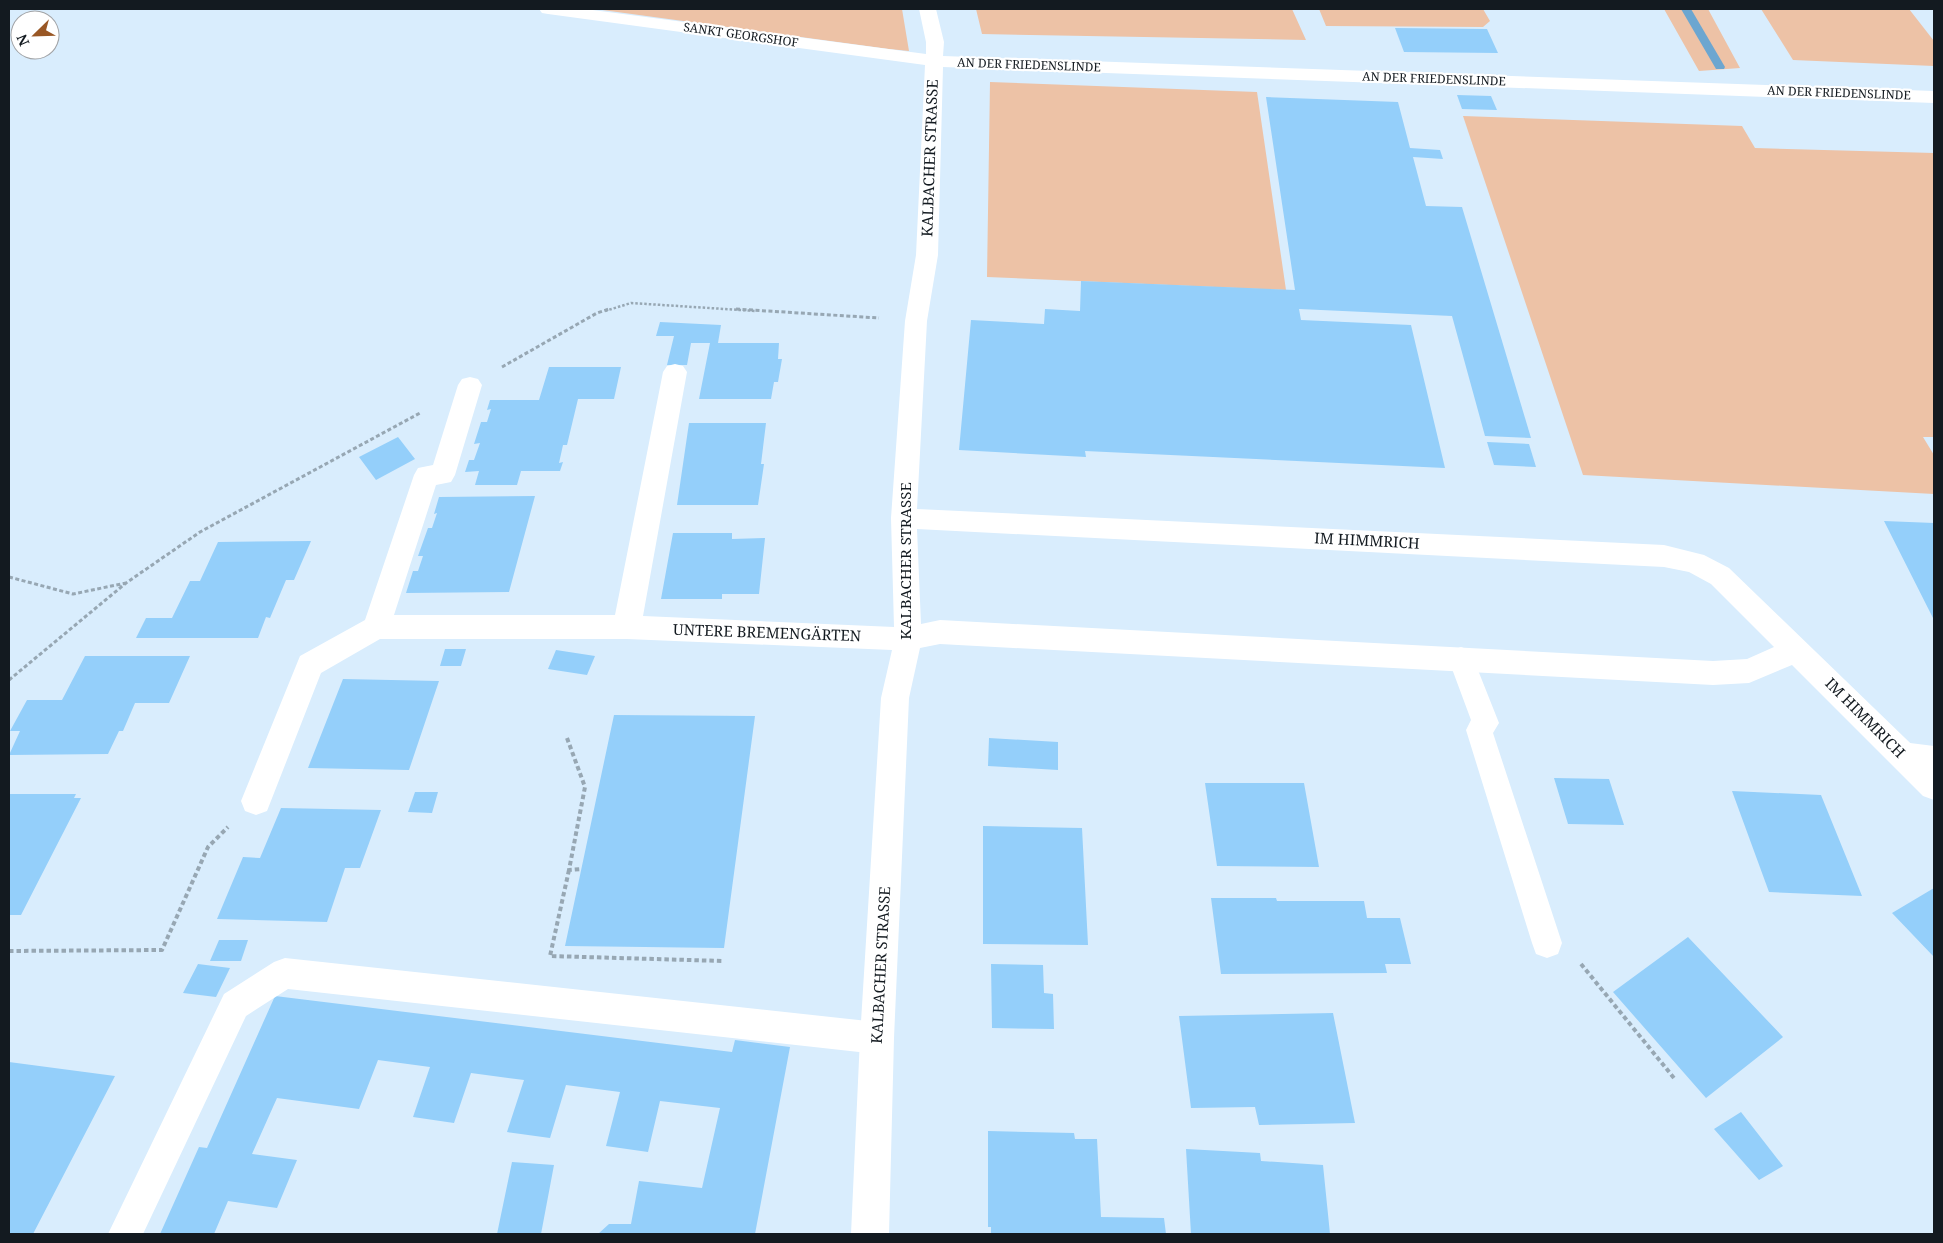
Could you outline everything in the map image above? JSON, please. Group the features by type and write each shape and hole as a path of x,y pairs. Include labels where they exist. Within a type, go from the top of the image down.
{"street":[{"name":"SANKT GEORGSHOF","path":"548,9 934,61"},
{"name":"KALBACHER STRASSE","path":"870,1234 894,698 908,639 904,518 916,321 927,255 935,42 928,9"},
{"name":"AN DER FRIEDENSLINDE","path":"934,61 1934,97"},
{"path":"627,627 676,372"},
{"path":"376,627 426,475 442,475 470,386"},
{"name":"IM HIMMRICH","path":"904,518 1664,556 1695,563 1720,576 1934,786"},
{"name":"UNTERE BREMENGÄRTEN","path":"256,801 310,665 376,627 627,627 908,639"},
{"path":"908,639 940,632 1461,658 1713,673 1749,671 1796,650"}],"lane":[{"path":"1461,658 1486,723 1479,730 1547,943"},
{"path":"1902,754 1934,758"},
{"path":"125,1234 235,1005 285,973 878,1038"}],"path":[{"path":"9,577 73,594 126,583"},
{"path":"567,738 585,787 550,956 723,961"},
{"path":"9,951 162,950 208,847 256,801"},
{"path":"569,870 581,869"},
{"path":"1547,943 1578,960 1674,1078"}],"shaded area":[{"path":"595,9 902,9 909,51 889,49"},
{"path":"976,9 1292,9 1306,40 982,34"},
{"path":"1319,9 1483,9 1490,21 1483,27 1326,26"},
{"path":"1664,9 1708,9 1740,68 1699,71"},
{"path":"1761,9 1909,9 1934,41 1934,66 1793,60"},
{"path":"990,82 1257,92 1286,290 987,277"},
{"path":"1463,116 1742,126 1755,148 1934,153 1934,437 1923,437 1934,455 1934,494 1583,475"}],"building":[{"path":"1395,28 1487,29 1498,53 1404,52"},
{"path":"1457,95 1491,96 1497,110 1462,109"},
{"path":"1266,97 1398,102 1410,148 1440,150 1443,159 1413,157 1426,206 1462,207 1531,438 1485,436 1452,316 1299,309 1301,320 1411,325 1445,468 1085,451 1086,457 959,450 971,320 1044,324 1045,309 1080,311 1081,281 1295,290"},
{"path":"660,322 721,325 718,343 779,343 778,359 782,359 778,382 774,382 771,399 699,399 710,343 691,343 687,365 667,365 674,336 656,336"},
{"path":"549,367 621,367 614,399 578,399 567,445 563,445 559,463 563,462 560,471 521,471 517,485 475,485 479,471 465,472 469,460 474,460 480,443 474,444 481,422 487,422 491,409 487,410 490,400 539,400"},
{"path":"689,423 766,423 761,464 764,464 758,505 677,505"},
{"path":"398,437 415,459 376,480 359,457"},
{"path":"1487,442 1529,444 1536,467 1494,465"},
{"path":"535,496 509,592 406,593 413,571 418,571 423,556 418,556 428,528 432,528 437,513 434,514 439,497"},
{"path":"1884,521 1934,523 1934,620"},
{"path":"673,533 732,533 732,539 765,538 759,594 722,594 722,599 661,599"},
{"path":"311,541 294,580 286,580 270,618 266,617 258,638 136,638 146,618 172,618 190,581 200,581 218,542"},
{"path":"445,649 466,649 461,666 440,666"},
{"path":"556,650 595,656 587,675 548,669"},
{"path":"85,656 190,656 169,703 135,703 123,731 119,731 108,754 9,755 20,731 10,731 27,700 62,700"},
{"path":"343,679 439,681 409,770 308,768"},
{"path":"614,715 755,716 724,948 565,946"},
{"path":"989,738 1058,742 1058,770 988,766"},
{"path":"1554,778 1609,779 1624,825 1568,824"},
{"path":"1205,783 1304,783 1319,867 1217,866"},
{"path":"1732,791 1821,795 1862,896 1769,892"},
{"path":"415,792 438,792 432,813 408,812"},
{"path":"9,794 76,794 74,798 81,798 21,915 9,915"},
{"path":"281,808 381,810 360,868 345,868 327,922 217,919 243,857 260,858"},
{"path":"983,826 1082,828 1088,945 983,944"},
{"path":"1934,888 1934,957 1892,913"},
{"path":"1211,898 1276,898 1277,901 1364,901 1367,918 1400,918 1411,964 1385,964 1387,973 1221,974"},
{"path":"1688,937 1783,1037 1706,1098 1613,992"},
{"path":"219,940 248,940 241,961 210,961"},
{"path":"198,964 230,968 216,997 183,993"},
{"path":"991,964 1043,965 1044,993 1053,994 1054,1029 992,1028"},
{"path":"275,996 732,1052 735,1040 790,1047 755,1234 598,1234 609,1224 631,1224 639,1181 702,1188 720,1108 660,1101 648,1152 606,1146 620,1092 566,1085 550,1138 507,1132 524,1080 471,1073 454,1123 413,1117 430,1067 378,1060 359,1109 277,1098 252,1154 297,1160 277,1208 228,1201 214,1234 160,1234 199,1147 207,1148"},
{"path":"1333,1013 1355,1123 1259,1125 1255,1107 1191,1108 1179,1016"},
{"path":"9,1062 115,1076 33,1234 9,1234"},
{"path":"1741,1112 1783,1166 1759,1180 1714,1129"},
{"path":"988,1131 1074,1133 1075,1139 1097,1139 1101,1217 1164,1218 1166,1234 991,1234 991,1227 988,1227"},
{"path":"1186,1149 1260,1153 1261,1161 1323,1165 1330,1234 1191,1234"},
{"path":"512,1162 554,1165 541,1234 497,1234"}],"waterway":[{"path":"1686,9 1720,67"}]}
